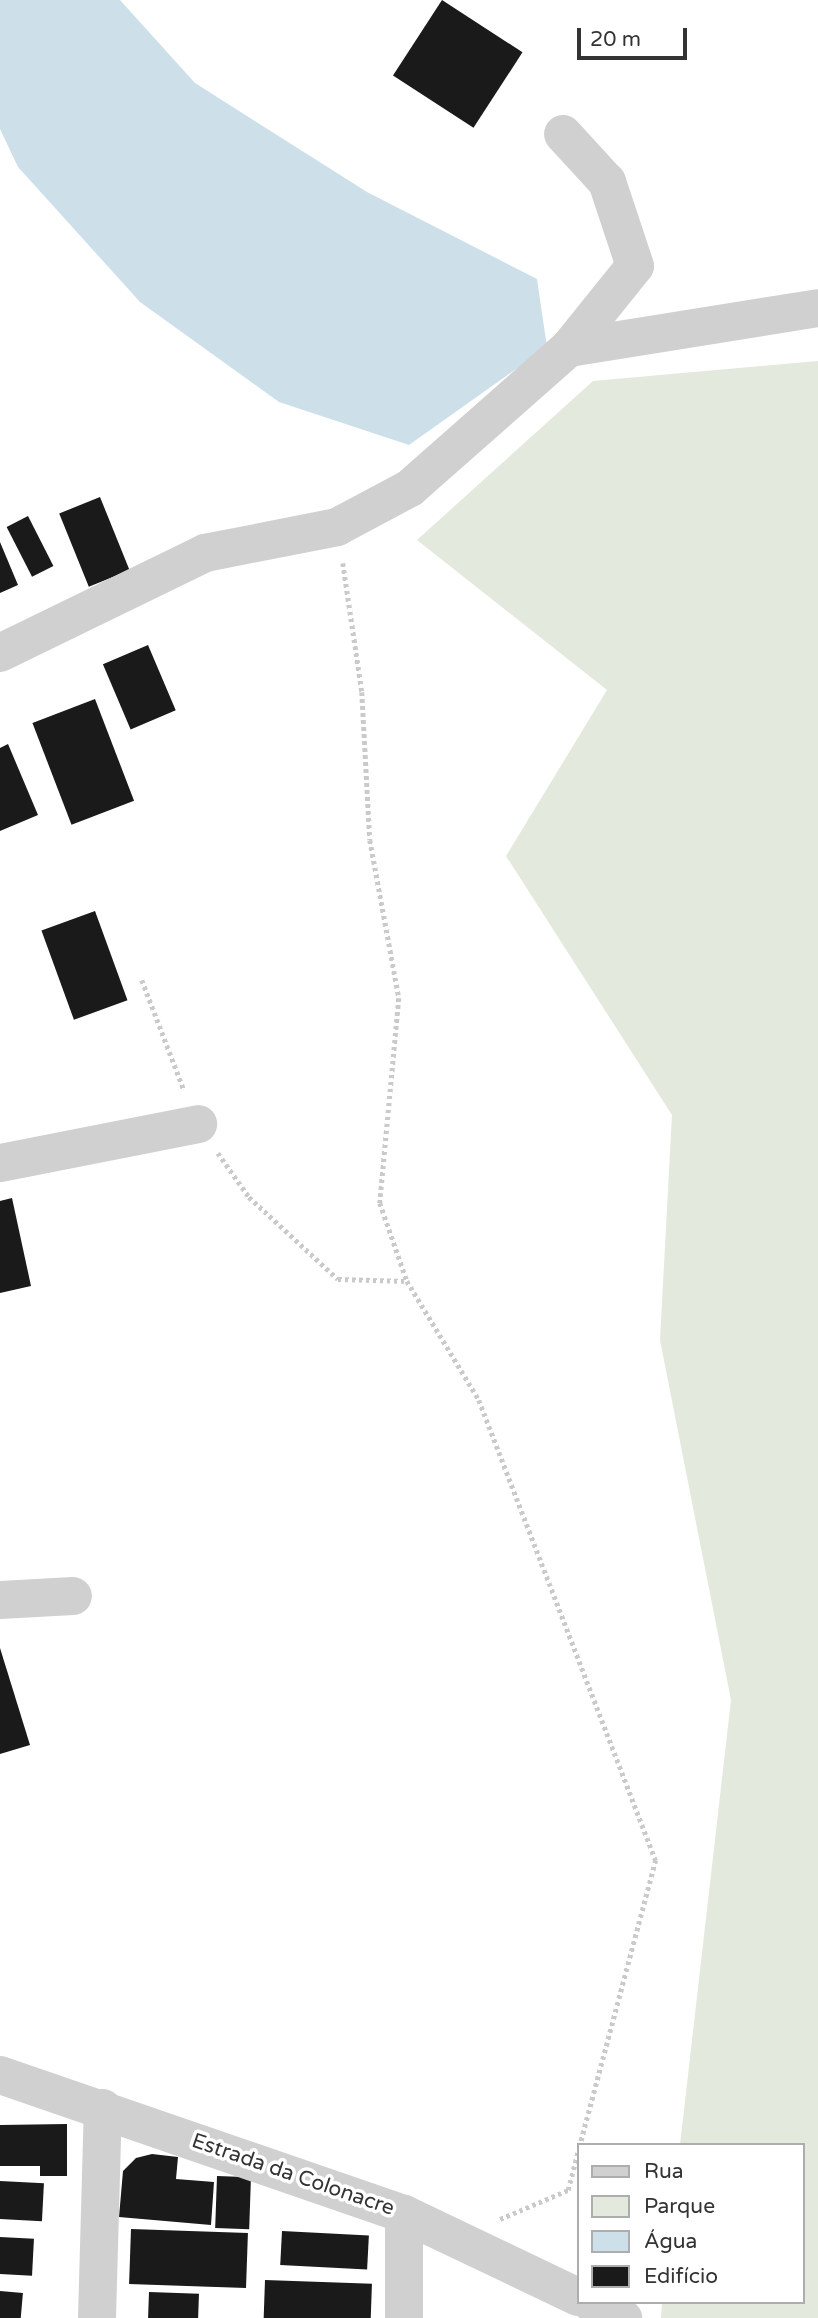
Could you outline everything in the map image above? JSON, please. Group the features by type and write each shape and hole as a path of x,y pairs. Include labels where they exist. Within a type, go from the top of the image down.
{"street":[{"path":"0,653 205,553 337,527 410,488 569,348 635,266 607,182 564,134"},
{"path":"569,348 818,308"},
{"path":"0,1163 198,1124"},
{"path":"0,1600 73,1596"},
{"name":"Estrada da Colonacre","path":"0,2075 103,2108 404,2214 576,2296"},
{"path":"97,2318 103,2108"},
{"path":"404,2214 404,2318"},
{"path":"594,2304 623,2318"}],"path":[{"path":"337,527 362,692 370,840 399,998 380,1203 407,1280 479,1400 656,1860 581,2143"},
{"path":"142,980 198,1124 249,1197 338,1279 407,1280"},
{"path":"485,2219 499,2219 568,2190 576,2159"}],"green space":[{"path":"818,361 818,2318 661,2318 662,2304 804,2304 804,2143 680,2143 731,1700 660,1340 672,1115 506,856 607,690 417,540 593,381"}],"water":[{"path":"0,0 120,0 195,83 367,192 537,279 547,347 409,445 279,402 140,302 18,167 0,129"}],"building":[{"path":"442,0 523,52 473,128 393,75"},
{"path":"100,497 130,570 89,587 59,513"},
{"path":"28,516 53,566 32,577 7,527"},
{"path":"0,542 18,585 0,593"},
{"path":"148,645 176,710 131,730 103,664"},
{"path":"95,699 134,801 72,825 32,723"},
{"path":"8,744 38,815 0,831 0,748"},
{"path":"95,911 127,1000 74,1020 41,930"},
{"path":"12,1198 31,1286 0,1293 0,1201"},
{"path":"0,1648 30,1745 0,1754"},
{"path":"67,2124 67,2176 40,2176 40,2166 0,2166 0,2125"},
{"path":"152,2154 178,2157 176,2179 214,2182 211,2225 119,2217 123,2171 136,2158"},
{"path":"217,2176 251,2177 249,2229 215,2228"},
{"path":"0,2181 44,2183 42,2221 0,2219"},
{"path":"131,2229 248,2233 246,2288 129,2284"},
{"path":"282,2231 369,2236 367,2270 280,2265"},
{"path":"0,2237 34,2239 32,2276 0,2274"},
{"path":"265,2280 372,2284 371,2318 264,2318"},
{"path":"0,2291 23,2293 21,2318 0,2318"},
{"path":"149,2292 199,2294 198,2318 148,2318"}]}
